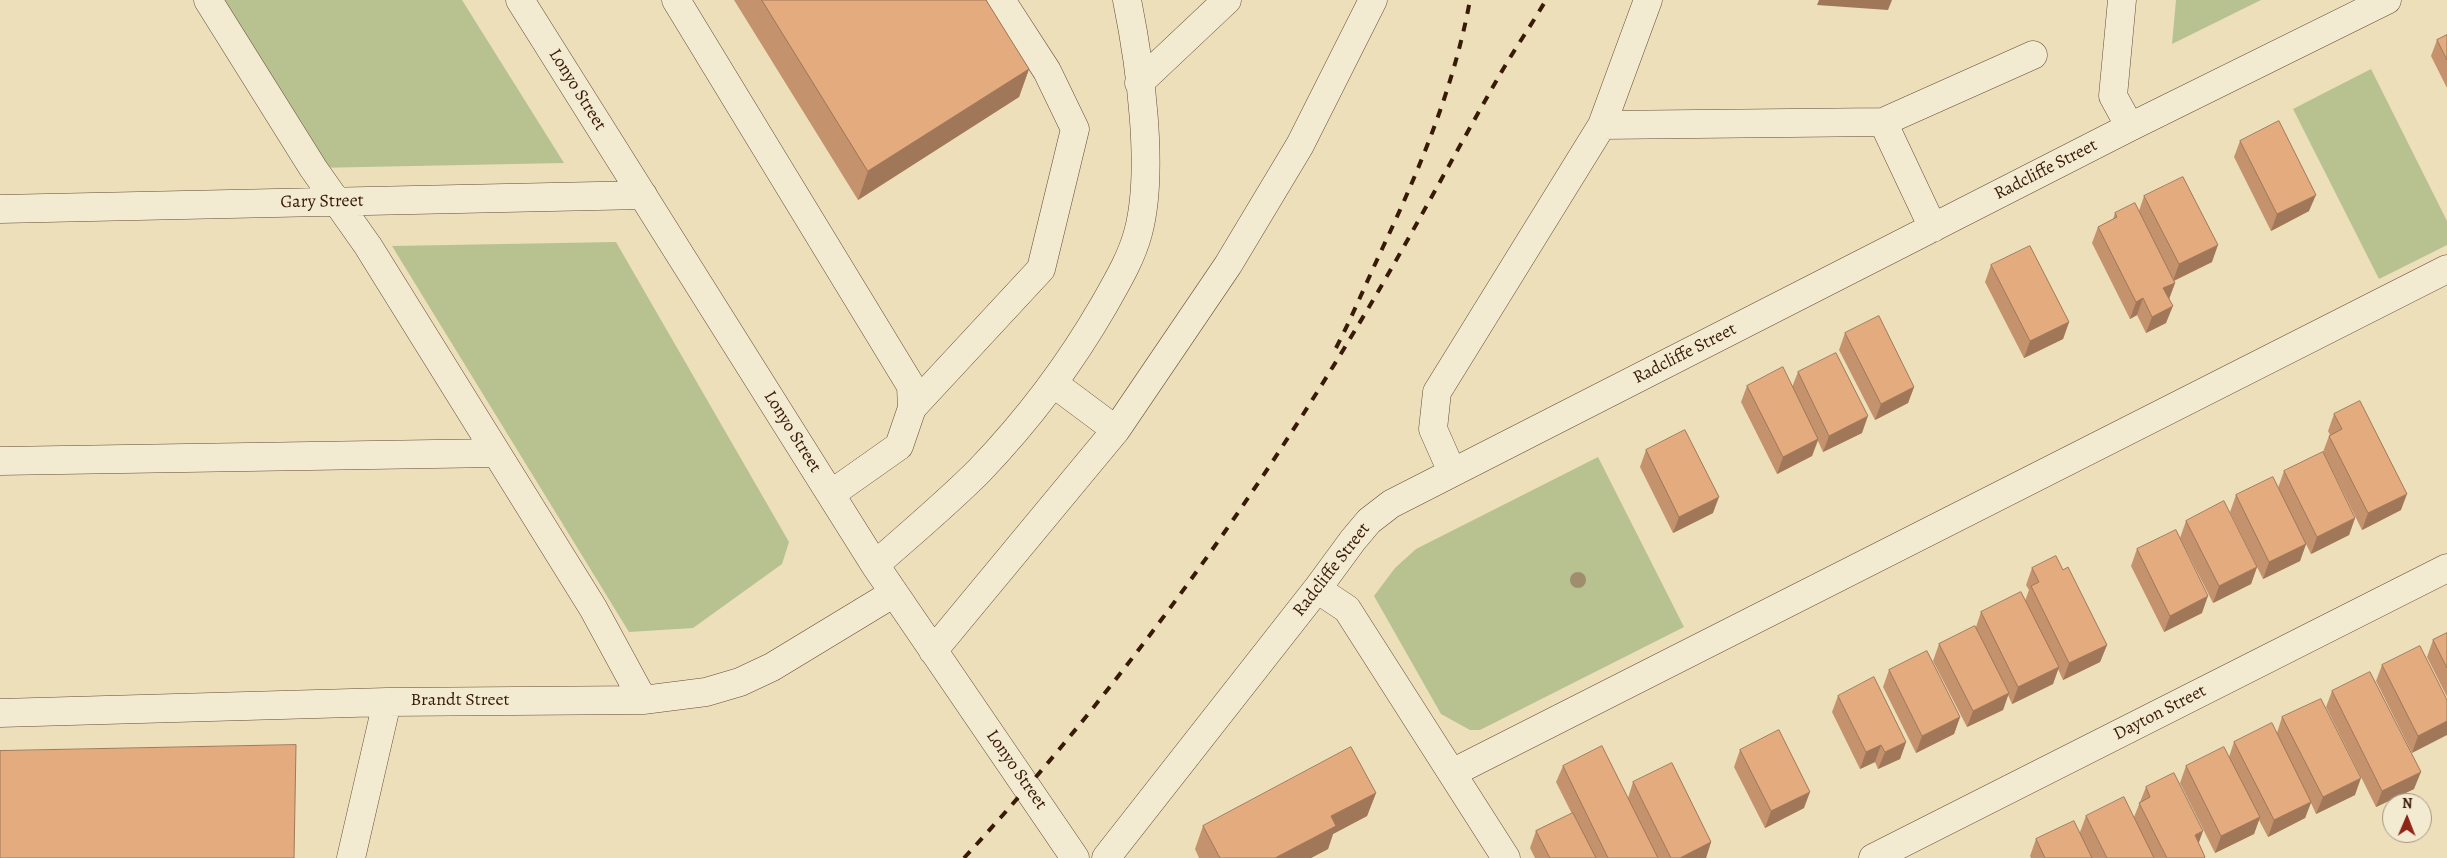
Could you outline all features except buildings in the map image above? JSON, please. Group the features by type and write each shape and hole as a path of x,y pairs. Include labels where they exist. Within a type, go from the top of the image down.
{"street":[{"path":"208,0 313,168 368,246 593,608 643,700"},
{"name":"Lonyo Street","path":"520,0 875,565 1075,858"},
{"path":"676,0 911,386 912,408 899,446 831,494"},
{"path":"912,408 1040,269 1076,129 1047,71 1001,0"},
{"path":"875,565 978,471 1052,383 1086,335 1125,268 1138,233 1146,190 1139,83 1127,0"},
{"path":"1139,83 1227,0"},
{"path":"933,651 1116,430 1228,265 1295,152 1373,0"},
{"path":"1452,472 1433,429 1437,392 1602,125 1648,0"},
{"path":"2122,0 2113,96 2130,127"},
{"name":"Radcliffe Street","path":"1106,858 1369,521 1391,504 2130,127 2387,0"},
{"path":"1602,125 1883,122 2033,56"},
{"path":"1883,122 1933,228"},
{"name":"Gary Street","path":"0,209 644,195"},
{"path":"1452,773 2447,269"},
{"path":"1052,383 1116,430"},
{"path":"0,461 496,453"},
{"name":"Dayton Street","path":"1873,858 2447,568"},
{"path":"1317,589 1347,609 1506,858"},
{"name":"Brandt Street","path":"0,713 388,702 643,700 706,692 740,682 772,667 894,593"},
{"path":"351,858 388,702"}],"green space":[{"path":"208,0 462,0 564,163 313,168"},
{"path":"2176,0 2261,0 2172,44"},
{"path":"2371,69 2447,221 2447,245 2379,279 2293,109"},
{"path":"616,242 789,542 782,564 693,628 629,632 392,246"},
{"path":"1598,457 1684,627 1480,730 1470,730 1441,714 1374,596 1395,568 1416,549"}],"railway":[{"path":"1336,348 1423,157 1455,64 1470,0"},
{"path":"964,858 1075,730 1179,596 1229,526 1276,456 1366,312 1502,71 1546,0"}]}
